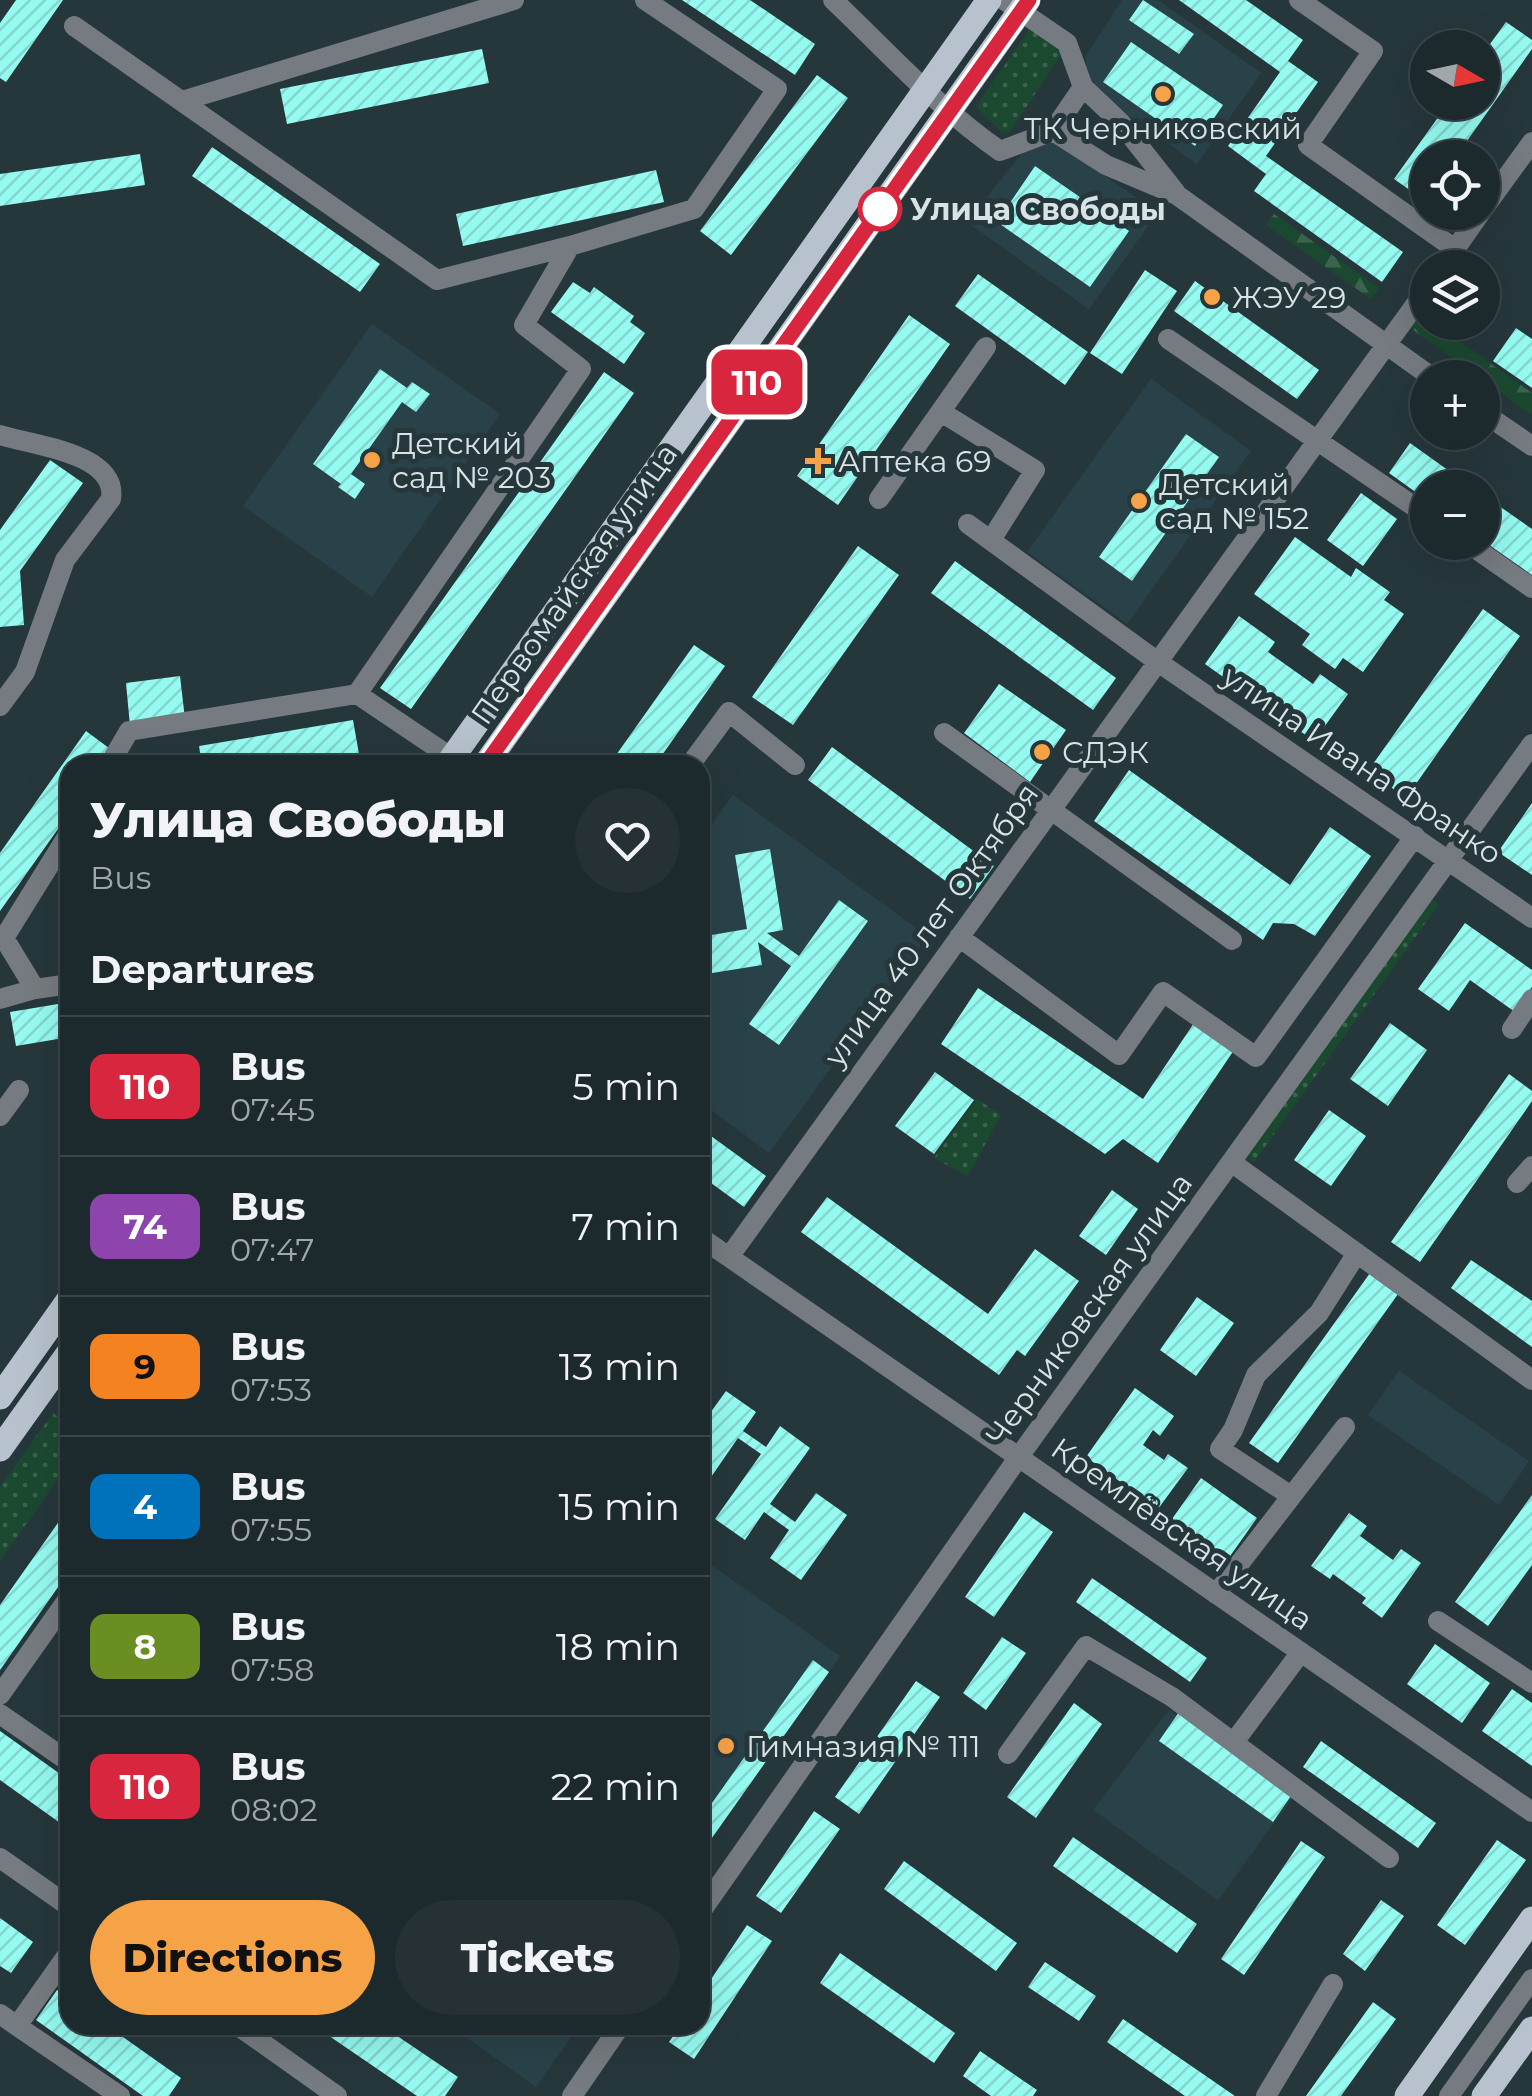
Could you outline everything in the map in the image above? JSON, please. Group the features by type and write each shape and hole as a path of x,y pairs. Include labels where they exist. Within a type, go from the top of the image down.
{"main road":[{"name":"Первомайская улица","path":"454,755 989,0"},
{"name":"Первомайская улица","path":"493,755 949,112 1018,4"},
{"path":"0,1397 60,1312"},
{"path":"0,1449 60,1365"},
{"path":"1407,2096 1532,1919"},
{"path":"1484,2096 1532,2029"}],"street":[{"path":"182,101 514,0"},
{"path":"74,26 437,280 694,209 777,89 645,0"},
{"path":"833,0 924,91 1000,151 1054,131 1083,87"},
{"path":"1299,0 1372,52 1308,144 1455,249 1469,230"},
{"path":"1018,4 1067,43 1083,87 1120,122 1178,195"},
{"path":"1054,131 1106,164 1178,195 1410,362"},
{"path":"1500,187 1532,142"},
{"path":"357,694 581,368 524,325 570,246"},
{"name":"улица 40 лет Октября","path":"728,1257 1410,312"},
{"path":"1168,339 1410,504"},
{"path":"879,499 986,348"},
{"path":"941,412 1035,470 991,540"},
{"path":"1500,424 1532,446"},
{"path":"0,435 77,454 109,478 112,489 110,500 66,560 24,672 0,706"},
{"name":"улица Ивана Франко","path":"968,524 1158,662 1532,918"},
{"path":"1492,560 1532,588"},
{"path":"115,755 129,732 357,694 442,755"},
{"path":"698,755 730,712 795,764"},
{"path":"944,733 1232,940"},
{"name":"Черниковская улица","path":"710,1899 1018,1458 1532,744"},
{"path":"960,937 1119,1054 1163,992 1256,1058 1414,836"},
{"path":"34,989 2,937 60,848"},
{"path":"0,1000 60,985"},
{"path":"1512,1029 1532,999"},
{"path":"0,1116 19,1090"},
{"path":"1231,1162 1532,1380"},
{"path":"1517,1183 1532,1166"},
{"name":"Кремлёвская улица","path":"710,1244 1532,1812"},
{"path":"1291,1496 1220,1449 1233,1430 1256,1375 1320,1313 1357,1253"},
{"path":"1216,1594 1346,1427"},
{"path":"0,1695 60,1610"},
{"path":"1438,1621 1532,1684"},
{"path":"1008,1754 1086,1646 1172,1696 1389,1858"},
{"path":"1234,1742 1301,1652"},
{"path":"0,1714 60,1756"},
{"path":"0,1858 60,1900"},
{"path":"60,1962 8,2020 120,2096"},
{"path":"1449,2096 1532,1980"},
{"path":"1266,2096 1333,1984"},
{"path":"251,2035 337,2096"},
{"path":"572,2096 614,2035"}],"shaded area":[{"path":"1122,0 1158,0 1261,73 1197,164 1095,92 1086,72 1086,56"},
{"path":"1051,140 1158,212 1089,309 967,222 1023,152"},
{"name":"Детский сад № 203","path":"372,324 500,414 372,597 243,506"},
{"name":"Детский сад № 152","path":"1151,379 1251,451 1127,624 1027,552"},
{"path":"733,795 927,936 769,1153 710,1109 710,826"},
{"path":"1399,1371 1529,1461 1499,1505 1368,1415"},
{"name":"Гимназия № 111","path":"710,1564 840,1656 829,1672 814,1661 710,1806"},
{"path":"1169,1710 1293,1797 1218,1900 1093,1810"},
{"path":"463,2035 573,2035 536,2087"}],"green space":[{"path":"1030,28 1058,43 1062,53 1010,132 1003,133 976,107"},
{"path":"1274,214 1379,288 1371,299 1266,225"},
{"path":"1427,340 1458,340 1486,360 1455,360"},
{"path":"1500,370 1532,393 1532,415 1500,392"},
{"path":"1429,897 1439,904 1254,1162 1244,1155"},
{"path":"977,1099 1001,1115 968,1176 934,1158"},
{"path":"53,1413 60,1418 60,1476 0,1561 0,1487"}],"building":[{"path":"16,0 63,0 6,82 0,78 0,23"},
{"path":"682,0 750,0 815,44 795,75"},
{"path":"1143,0 1194,34 1179,54 1129,20"},
{"path":"1179,0 1246,0 1303,40 1288,61 1318,82 1266,156 1403,252 1382,282 1254,191 1266,174 1228,146 1280,72"},
{"path":"1506,22 1532,40 1532,49 1500,94 1500,30"},
{"name":"ТК Черниковский","path":"1131,42 1223,105 1195,146 1103,82"},
{"path":"482,49 489,83 287,124 280,89"},
{"path":"817,75 848,98 731,255 700,231"},
{"path":"1436,120 1482,120 1468,140 1422,140"},
{"path":"212,147 380,264 360,292 192,176"},
{"path":"140,154 145,185 0,206 0,174"},
{"path":"1410,157 1410,190 1394,179"},
{"path":"1035,166 1129,231 1090,287 997,222"},
{"path":"656,170 664,202 463,246 456,214"},
{"path":"1145,270 1177,291 1122,374 1090,353"},
{"path":"978,274 1088,352 1065,385 955,306"},
{"path":"1195,281 1319,370 1297,399 1174,311"},
{"path":"573,282 590,293 594,287 634,316 630,322 645,333 624,364 551,312"},
{"path":"909,315 950,344 838,505 797,476"},
{"path":"1516,328 1532,339 1532,388 1500,366 1500,360 1494,360"},
{"path":"380,369 407,388 412,382 430,394 416,412 402,402 351,474 365,484 355,499 313,464"},
{"path":"604,372 634,393 411,709 380,688"},
{"path":"1186,434 1219,457 1132,581 1099,557"},
{"path":"1410,443 1410,450 1420,450 1448,470 1410,470 1410,488 1389,473"},
{"path":"50,460 83,483 20,571 24,625 0,627 0,530"},
{"path":"1361,493 1397,519 1363,566 1327,540"},
{"path":"1500,507 1532,529 1532,575 1500,553"},
{"path":"1295,537 1351,577 1356,568 1390,592 1384,600 1404,614 1363,672 1343,658 1335,669 1302,645 1310,634 1254,594"},
{"path":"858,546 899,575 793,725 752,697"},
{"path":"955,561 1116,678 1093,710 931,593"},
{"path":"1483,609 1520,636 1406,798 1368,771"},
{"path":"1239,616 1275,642 1268,652 1313,684 1320,674 1348,694 1314,741 1286,721 1293,711 1247,679 1240,689 1205,664"},
{"path":"694,645 725,666 662,755 616,755"},
{"path":"180,676 185,719 130,726 126,683"},
{"path":"999,684 1066,730 1030,782 964,733"},
{"path":"353,720 359,754 200,755 199,746"},
{"path":"86,731 113,751 110,755 69,755"},
{"path":"832,747 994,866 970,899 808,780"},
{"path":"60,768 60,826 0,911 0,853"},
{"path":"1129,770 1290,885 1330,827 1371,856 1315,936 1294,924 1273,923 1263,940 1094,821"},
{"path":"1532,803 1532,875 1498,852"},
{"path":"770,849 783,930 767,933 799,956 839,900 868,921 779,1045 749,1024 791,966 758,942 762,965 710,973 710,935 747,929 735,855"},
{"path":"1465,923 1532,970 1532,987 1515,1012 1470,980 1449,1011 1418,989"},
{"path":"978,988 1143,1099 1194,1023 1234,1050 1158,1163 1123,1139 1105,1154 941,1044"},
{"path":"60,1004 60,1039 16,1046 10,1012"},
{"path":"1390,1023 1427,1050 1388,1106 1350,1079"},
{"path":"935,1072 974,1100 934,1154 895,1126"},
{"path":"1509,1074 1532,1091 1532,1101 1420,1262 1391,1242"},
{"path":"1329,1110 1366,1136 1331,1186 1294,1160"},
{"path":"710,1135 766,1176 744,1207 710,1182"},
{"path":"1112,1190 1138,1209 1106,1255 1079,1236"},
{"path":"827,1197 988,1314 1035,1249 1079,1281 1025,1356 1017,1350 999,1375 801,1232"},
{"path":"1471,1260 1532,1301 1532,1347 1451,1288"},
{"path":"1370,1273 1398,1294 1278,1463 1249,1443"},
{"path":"1197,1297 1234,1323 1196,1376 1160,1350"},
{"path":"1135,1388 1174,1416 1160,1436 1153,1430 1143,1445 1164,1460 1168,1454 1188,1468 1158,1509 1086,1457"},
{"path":"726,1391 756,1412 743,1431 766,1447 780,1426 810,1448 770,1504 795,1522 816,1493 847,1515 801,1580 770,1558 789,1530 764,1512 745,1540 715,1519 761,1454 738,1438 710,1479 710,1413"},
{"path":"1201,1478 1257,1518 1228,1559 1172,1519"},
{"path":"1532,1495 1532,1565 1488,1626 1455,1602"},
{"path":"1024,1512 1053,1532 994,1617 965,1597"},
{"path":"1349,1513 1367,1526 1360,1536 1393,1560 1401,1549 1421,1563 1382,1618 1362,1603 1366,1598 1333,1574 1330,1579 1311,1566"},
{"path":"60,1520 60,1584 0,1670 0,1605"},
{"path":"1092,1578 1207,1658 1190,1682 1076,1602"},
{"path":"1002,1637 1026,1653 986,1710 963,1693"},
{"path":"1435,1644 1490,1683 1462,1723 1407,1684"},
{"path":"813,1660 829,1672 710,1841 710,1806"},
{"path":"916,1681 940,1697 859,1814 835,1797"},
{"path":"1512,1689 1532,1703 1532,1766 1482,1731"},
{"path":"1074,1703 1102,1724 1036,1818 1007,1797"},
{"path":"1179,1712 1293,1793 1273,1822 1159,1741"},
{"path":"0,1731 60,1774 60,1823 0,1780"},
{"path":"1321,1741 1436,1823 1418,1848 1303,1767"},
{"path":"814,1811 840,1829 781,1913 756,1896"},
{"path":"1073,1837 1197,1924 1177,1953 1053,1866"},
{"path":"1497,1840 1526,1860 1465,1945 1437,1925"},
{"path":"1301,1841 1325,1857 1244,1975 1221,1959"},
{"path":"904,1861 1017,1943 996,1971 884,1889"},
{"path":"1381,1900 1404,1916 1365,1971 1343,1954"},
{"path":"0,1918 33,1942 11,1973 0,1966"},
{"path":"747,1925 772,1941 710,2035 710,1981"},
{"path":"840,1953 955,2033 934,2063 820,1983"},
{"path":"1045,1962 1096,1996 1079,2021 1028,1987"},
{"path":"57,1990 60,2035 120,2035 181,2078 169,2096 143,2096 36,2020"},
{"path":"1373,2002 1396,2019 1341,2096 1306,2096"},
{"path":"1123,2019 1235,2096 1185,2096 1107,2042"},
{"path":"328,2035 396,2035 458,2077 445,2096 417,2096"},
{"path":"674,2035 710,2035 694,2059 669,2042"},
{"path":"980,2051 1037,2090 1033,2096 991,2096 963,2076"}],"bus line":[{"name":"110","path":"492,755 1029,0"}],"place":[{"name":"ТК Черниковский","path":"1163,94"},
{"name":"Улица Свободы","path":"880,209"},
{"name":"ЖЭУ 29","path":"1212,297"},
{"name":"Детский сад № 203","path":"372,460"},
{"name":"Аптека 69","path":"818,461"},
{"name":"Детский сад № 152","path":"1139,501"},
{"name":"СДЭК","path":"1042,752"},
{"name":"Гимназия № 111","path":"726,1746"}]}
